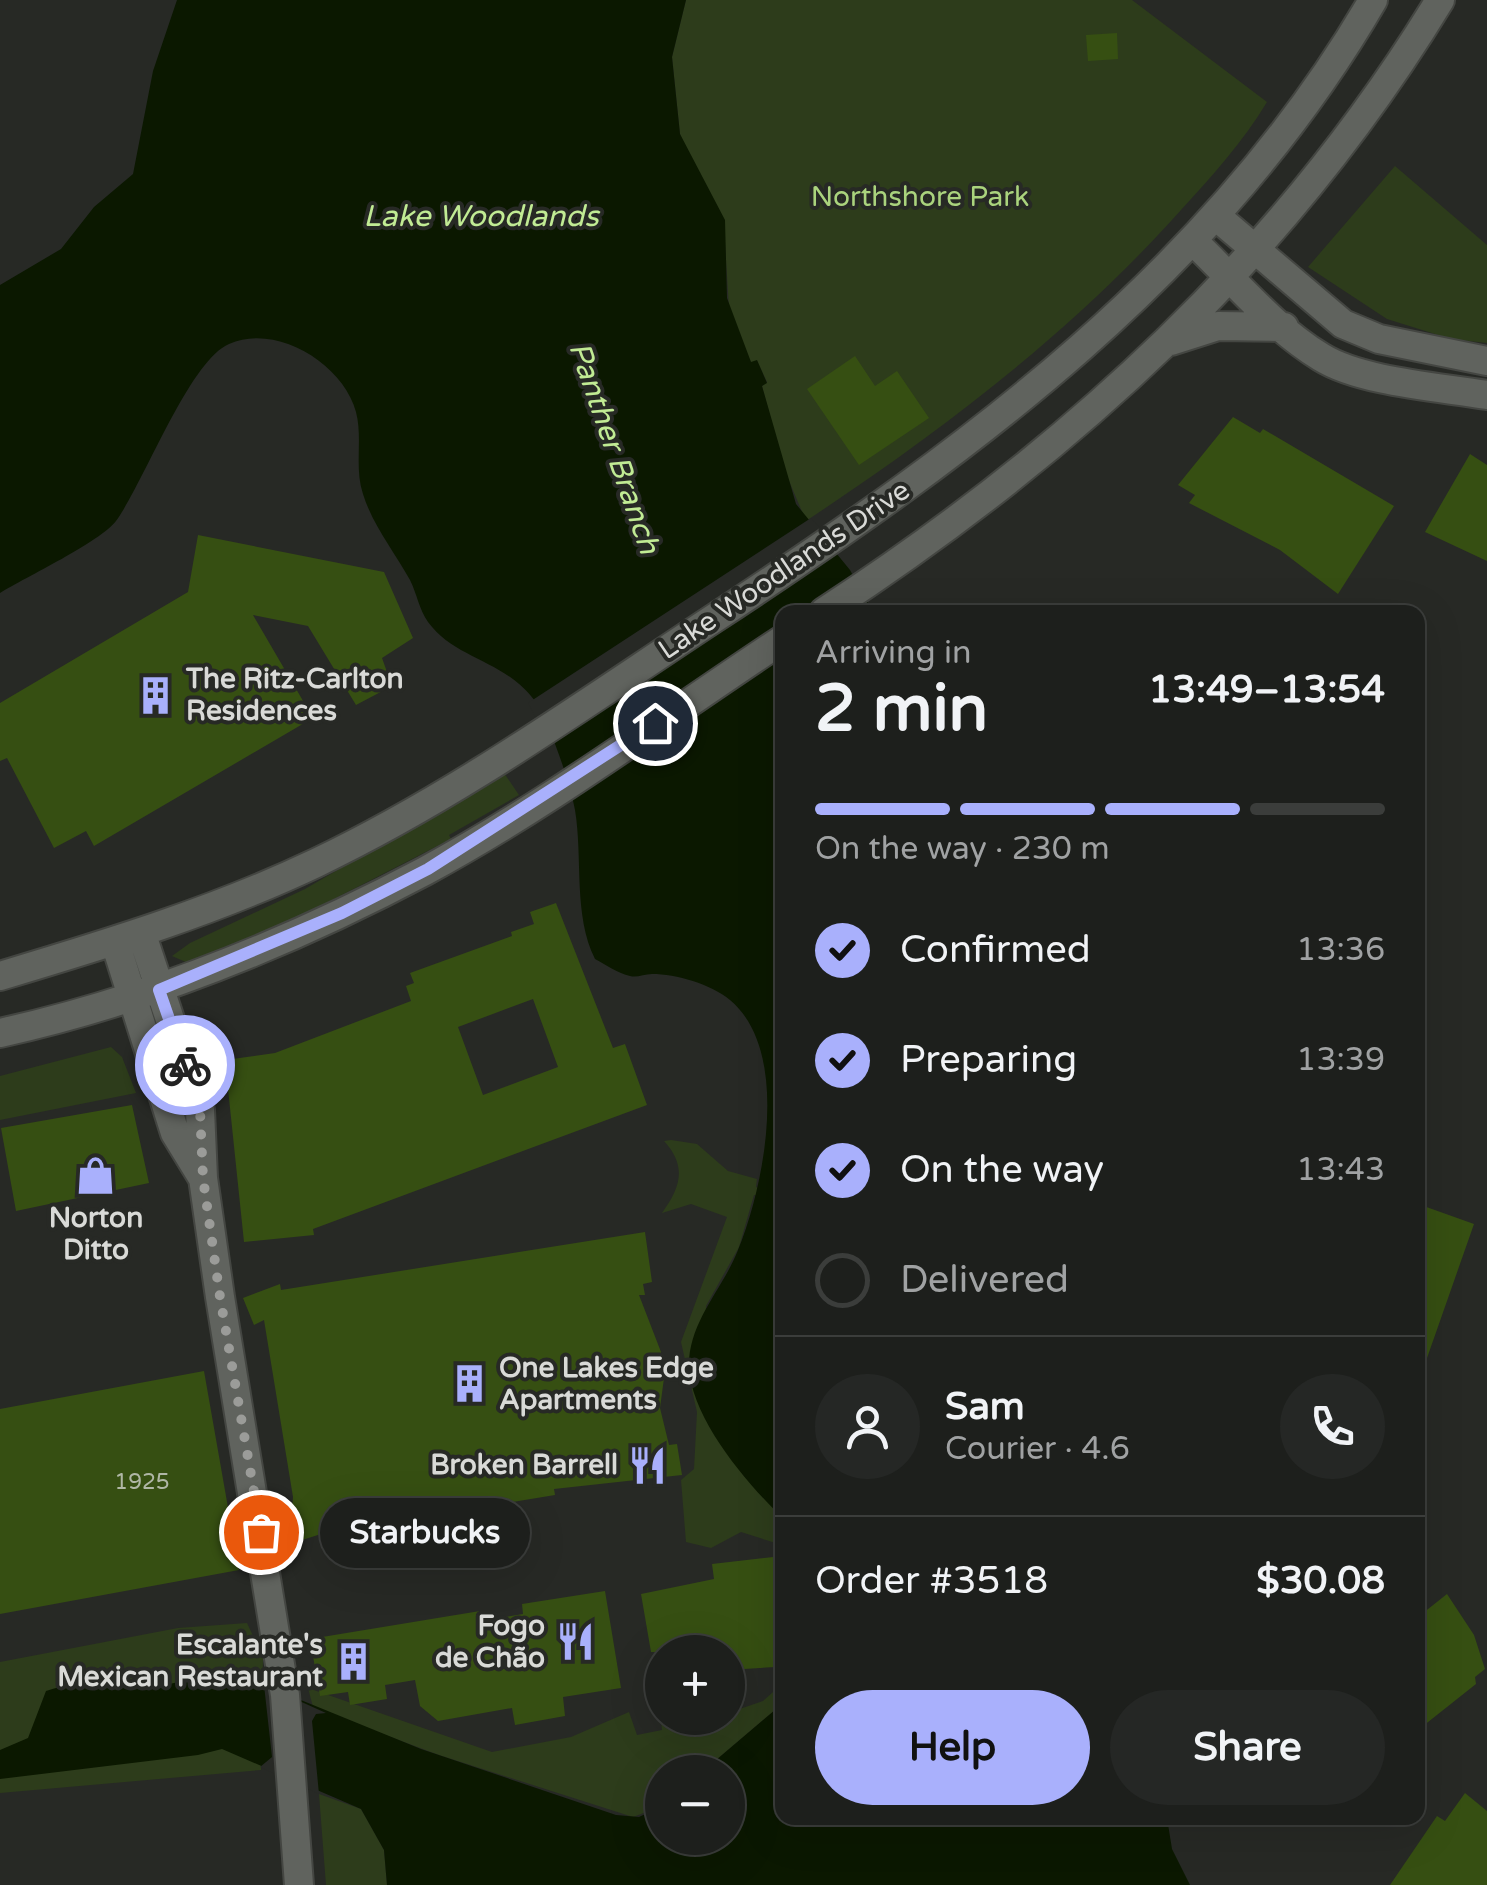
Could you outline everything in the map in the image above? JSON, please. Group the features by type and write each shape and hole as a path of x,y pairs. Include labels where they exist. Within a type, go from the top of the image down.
{"main road":[{"name":"Lake Woodlands Drive","path":"0,976 128,936 318,862 496,761 861,522 994,422 1123,312 1194,242 1312,94 1373,0"},
{"name":"Lake Woodlands Drive","path":"835,605 1033,465 1165,343 1256,250 1358,123 1440,0"},
{"path":"1216,216 1343,324 1379,339 1487,361"},
{"path":"1194,242 1322,358 1365,372 1487,395"},
{"path":"1165,343 1218,326 1284,327"},
{"name":"Lake Woodlands Drive","path":"0,1033 159,990 342,913 428,869 775,645"},
{"path":"128,936 159,990 200,1110 203,1178 285,1694 294,1782 298,1885"},
{"path":"128,936 130,998 176,1134 203,1178"}],"green space":[{"name":"Northshore Park","path":"686,0 1132,0 1267,102 1204,184 1095,298 1004,378 806,521 784,469 762,386 767,382 757,361 751,363 729,308 725,244 680,134 672,57"},
{"path":"1395,166 1487,245 1487,343 1451,339 1387,319 1308,267"},
{"path":"504,773 519,795 449,835 451,839 295,919 188,963 172,956 190,943 305,889"},
{"path":"111,1047 122,1057 136,1093 0,1120 0,1076"},
{"path":"664,1141 697,1144 728,1171 757,1179 756,1187 775,1194 754,1195 739,1247 706,1306 705,1413 744,1476 775,1509 775,1543 741,1532 711,1548 686,1542 681,1480 694,1469 697,1412 681,1342 727,1217 691,1204 662,1213 679,1177 676,1159"},
{"path":"247,1623 263,1657 261,1770 0,1793 0,1662 178,1628"},
{"path":"308,1688 492,1752 571,1737 629,1712 637,1735 745,1735 745,1707 763,1701 775,1690 775,1710 722,1755 645,1755 645,1812 633,1817 439,1755 326,1713 313,1707"},
{"path":"319,1794 361,1809 384,1850 387,1885 326,1885"}],"water":[{"name":"Lake Woodlands","path":"177,0 686,0 672,57 680,134 725,220 727,298 751,362 757,360 767,383 762,386 796,504 850,570 869,605 775,605 775,1510 722,1448 699,1407 689,1367 694,1335 732,1264 757,1190 767,1119 761,1051 749,1023 730,1000 713,989 672,976 630,976 595,959 581,905 575,810 550,730 525,689 457,648 428,622 410,580 367,506 360,484 356,412 337,378 306,352 287,344 248,339 229,344 198,373 116,521 79,549 0,593 0,285 61,249 94,207 133,174 153,71"},
{"path":"201,1677 264,1685 421,1749 616,1815 645,1814 645,1855 745,1855 745,1755 722,1755 775,1710 775,1825 1168,1825 1172,1849 1190,1885 387,1885 384,1850 361,1809 222,1749 0,1779 0,1750 28,1738 46,1691 98,1679 136,1683 147,1689"}],"pier":[{"path":"811,518 842,551 549,743 528,703"},
{"path":"264,1685 326,1713 316,1714 312,1721 319,1794 260,1767 272,1757"}],"building":[{"path":"1117,33 1118,59 1088,61 1086,35"},
{"path":"855,356 875,386 897,371 929,418 859,465 807,389"},
{"path":"1233,417 1260,433 1263,429 1394,506 1338,594 1280,550 1189,503 1195,495 1178,485"},
{"path":"1470,454 1487,465 1487,561 1425,532"},
{"name":"The Ritz-Carlton Residences","path":"198,535 384,572 413,638 382,658 392,686 356,705 308,626 253,615 313,718 94,846 86,831 54,848 7,758 0,761 0,703 188,592"},
{"path":"556,903 613,1048 625,1044 647,1105 313,1229 314,1235 244,1242 225,1060 275,1053 411,1001 406,986 414,983 410,973 512,936 511,932 534,924 530,912","holes":["533,999 558,1067 483,1095 458,1027"]},
{"path":"132,1105 149,1183 16,1211 1,1128"},
{"path":"1425,1206 1474,1224 1425,1364"},
{"name":"One Lakes Edge Apartments","path":"645,1232 652,1282 643,1284 645,1295 639,1295 661,1352 664,1378 660,1408 669,1445 677,1444 682,1475 554,1489 555,1495 324,1533 290,1544 285,1511 292,1510 293,1497 264,1320 254,1325 243,1298 280,1284 281,1290"},
{"path":"204,1371 239,1570 0,1614 0,1409"},
{"path":"775,1557 775,1667 745,1669 745,1635 648,1635 641,1594 714,1579 712,1564"},
{"path":"605,1591 621,1688 563,1697 565,1716 515,1725 512,1708 438,1721 420,1706 415,1680 385,1685 387,1699 350,1705 348,1692 320,1696 310,1639 480,1611 481,1621 523,1614 522,1604"},
{"path":"1447,1594 1474,1635 1485,1669 1475,1677 1476,1684 1425,1724 1425,1611"},
{"path":"1465,1793 1487,1811 1487,1885 1390,1885 1437,1816 1445,1821"}],"way so far":[{"path":"185,1065 200,1110 203,1178 220,1297 261,1532"}],"place":[{"name":"The Ritz-Carlton Residences","path":"156,695"},
{"name":"Norton Ditto","path":"96,1175"},
{"name":"One Lakes Edge Apartments","path":"469,1384"},
{"name":"Broken Barrell","path":"648,1465"},
{"name":"Starbucks","path":"261,1532"},
{"name":"Fogo de Chão","path":"575,1642"},
{"name":"Escalante's Mexican Restaurant","path":"353,1661"}],"route":[{"path":"185,1065 159,990 342,913 428,869 655,723"}],"water label":[{"name":"Panther Branch","path":"614,448"}]}
